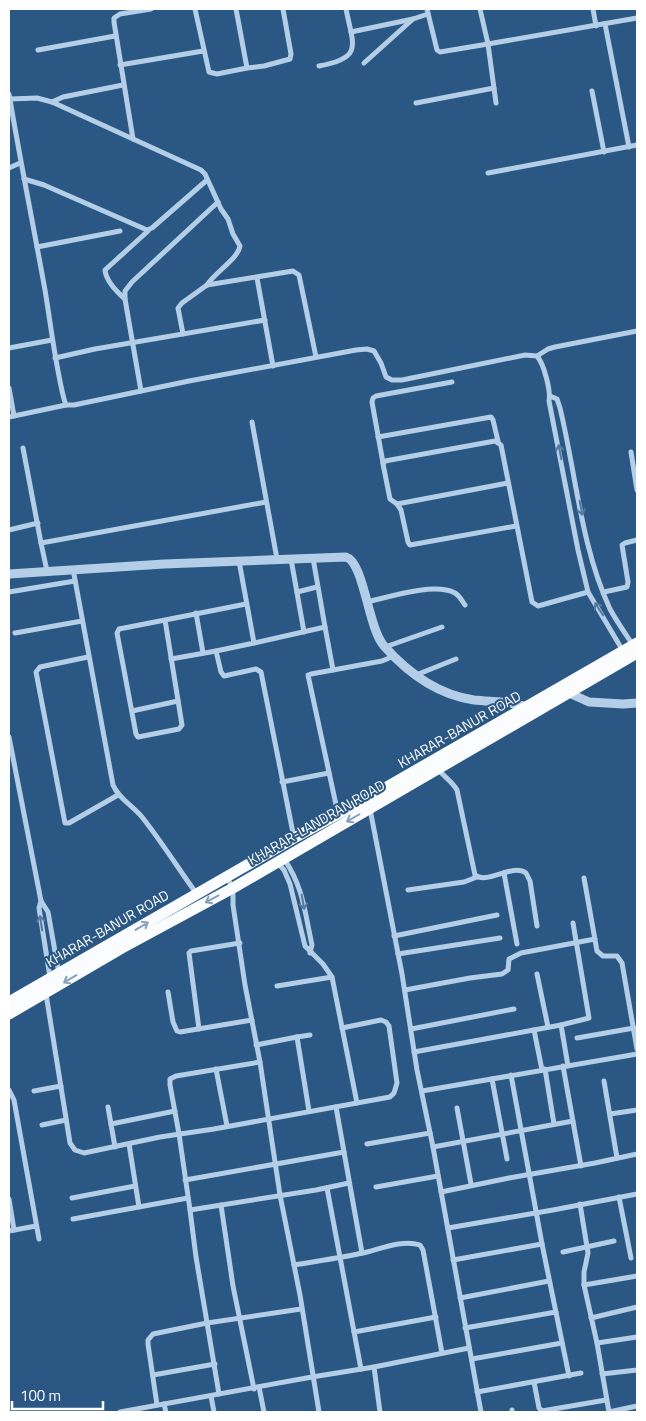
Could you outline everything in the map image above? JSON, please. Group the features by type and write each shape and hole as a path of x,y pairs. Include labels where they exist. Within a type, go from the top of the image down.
{"highway":[{"name":"KHARAR-LANDRAN ROAD","path":"9,1014 49,982 122,948 233,888 281,860 368,803 438,768 529,711 569,693 627,652"},
{"name":"KHARAR-BANUR ROAD","path":"9,1002 49,982 294,838 338,815 368,803 529,711 627,652"}],"street":[{"path":"133,139 114,22 117,15 151,9"},
{"path":"195,9 207,69 212,74 264,66 290,58 291,54 283,9"},
{"path":"236,9 247,68"},
{"path":"319,66 338,63 349,55 352,48 351,32 346,9"},
{"path":"480,9 488,44 496,103"},
{"path":"593,9 596,26"},
{"path":"364,63 413,19 427,11 437,50 440,52 637,18"},
{"path":"351,32 413,19"},
{"path":"605,24 629,146"},
{"path":"38,50 116,36"},
{"path":"120,65 203,52"},
{"path":"52,102 63,97 123,85"},
{"path":"416,103 494,88"},
{"path":"592,91 604,152"},
{"path":"66,405 55,358 9,96 37,98 52,102 201,170 205,174 230,222 233,234 240,243 238,253 220,269 207,286"},
{"path":"488,173 637,145"},
{"path":"9,168 20,163"},
{"path":"24,179 44,185 133,226 148,230"},
{"path":"125,299 115,290 105,274 105,270 148,230 207,180"},
{"path":"141,390 125,299 126,291 132,282 218,202"},
{"path":"37,247 120,231"},
{"path":"183,334 178,312 179,306 202,288 290,271 296,272 299,275 316,357"},
{"path":"257,278 273,366"},
{"path":"55,358 265,320"},
{"path":"9,388 11,416 356,350 367,349 374,351 386,377 392,380 402,380 525,355 537,356 555,346 637,331"},
{"path":"9,348 52,340"},
{"path":"537,356 542,363 550,396 549,401 588,592 627,652"},
{"path":"452,382 373,398 372,402 390,499 401,510 408,542 410,545 516,526"},
{"path":"550,396 557,399 560,408 586,530 604,592 627,652"},
{"path":"378,437 491,418 498,442 501,445 530,598 534,605 538,606 588,592"},
{"path":"252,422 277,559"},
{"path":"383,463 498,442"},
{"path":"23,448 46,571"},
{"path":"630,452 637,490"},
{"path":"397,504 508,483"},
{"path":"41,542 266,502"},
{"path":"9,530 38,523"},
{"path":"604,592 627,587 628,582 622,546 625,543 637,540"},
{"path":"9,574 73,569 346,557 351,559 358,569 377,633 385,647 394,656 430,684 449,694 475,700 512,703 529,711"},
{"path":"313,558 333,670"},
{"path":"291,559 304,632"},
{"path":"238,561 254,643"},
{"path":"73,569 113,785 118,795 140,815 197,894"},
{"path":"9,592 75,581"},
{"path":"297,592 318,587"},
{"path":"367,602 437,589 455,593 465,606"},
{"path":"165,620 183,723 182,727 141,737 136,734 117,631 165,620 196,613 246,604"},
{"path":"196,613 203,653"},
{"path":"15,634 82,621"},
{"path":"171,659 325,627"},
{"path":"385,647 442,627"},
{"path":"216,651 221,674 224,676 256,670 261,672 294,838"},
{"path":"338,815 308,676 378,662 394,656"},
{"path":"88,657 40,667 36,672 65,822 70,823 118,795"},
{"path":"416,674 456,658"},
{"path":"569,693 595,703 637,703"},
{"path":"132,712 178,701"},
{"path":"9,737 41,901 48,912 49,982"},
{"path":"438,768 441,774 454,784 457,790 474,873 477,877"},
{"path":"282,782 328,773"},
{"path":"368,803 405,990 414,1052 454,1260 480,1412"},
{"path":"281,860 296,876 300,888 312,945 310,953"},
{"path":"281,860 288,878 304,946 326,967 332,977 357,1103"},
{"path":"408,890 464,882 477,877 481,878 523,871 528,876 538,926"},
{"path":"504,873 517,944"},
{"path":"227,878 233,888 233,905 260,1062 280,1195 319,1412"},
{"path":"584,878 595,939 600,955 617,956 620,960 637,1049"},
{"path":"41,901 39,908 61,1086 70,1143 75,1150 88,1153 180,1134 390,1097 396,1090 394,1054 389,1026 381,1020 342,1028"},
{"path":"394,936 496,915"},
{"path":"414,1052 588,1019 590,1015 573,923"},
{"path":"398,954 500,938"},
{"path":"405,990 502,974 508,970 509,959 521,953 595,939"},
{"path":"199,1029 189,953 191,951 240,943"},
{"path":"537,974 548,1028"},
{"path":"277,986 332,977"},
{"path":"168,992 173,1022 177,1031 180,1032 252,1020"},
{"path":"630,1010 637,1008"},
{"path":"411,1029 514,1009"},
{"path":"561,1025 573,1121 582,1166"},
{"path":"577,1038 634,1028"},
{"path":"534,1030 554,1124"},
{"path":"256,1045 310,1035"},
{"path":"296,1037 309,1111"},
{"path":"422,1091 637,1054"},
{"path":"220,1394 207,1323 180,1134 170,1085 172,1077 260,1062"},
{"path":"216,1069 228,1126"},
{"path":"510,1075 569,1376"},
{"path":"492,1078 507,1158"},
{"path":"604,1081 617,1158"},
{"path":"34,1092 61,1086"},
{"path":"9,1090 39,1239"},
{"path":"108,1107 115,1147"},
{"path":"336,1107 362,1253"},
{"path":"457,1108 471,1184"},
{"path":"610,1114 637,1110"},
{"path":"111,1124 175,1111"},
{"path":"42,1125 66,1120"},
{"path":"433,1147 573,1121"},
{"path":"367,1144 430,1133"},
{"path":"129,1144 139,1207"},
{"path":"186,1180 344,1152"},
{"path":"441,1192 471,1184 582,1166 637,1154"},
{"path":"376,1186 438,1176"},
{"path":"190,1210 327,1188 349,1182"},
{"path":"72,1198 135,1186"},
{"path":"327,1188 361,1369"},
{"path":"448,1228 637,1194"},
{"path":"619,1197 630,1258"},
{"path":"73,1219 188,1198"},
{"path":"9,1199 12,1230 36,1226"},
{"path":"580,1204 588,1258 584,1272 584,1285 597,1343 609,1412 637,1406"},
{"path":"221,1205 239,1319 264,1412"},
{"path":"563,1252 614,1241"},
{"path":"454,1260 542,1244"},
{"path":"294,1265 362,1253 386,1246 420,1245 423,1250 442,1353"},
{"path":"584,1285 637,1276"},
{"path":"460,1298 549,1281"},
{"path":"591,1318 637,1307"},
{"path":"157,1405 148,1344 150,1337 158,1333 207,1323 301,1309"},
{"path":"465,1328 556,1312"},
{"path":"354,1332 436,1317"},
{"path":"597,1343 637,1337"},
{"path":"472,1359 562,1343"},
{"path":"120,1412 312,1377 374,1368 469,1348"},
{"path":"153,1375 215,1364"},
{"path":"374,1368 380,1412"},
{"path":"602,1374 637,1370"},
{"path":"477,1392 581,1373"},
{"path":"534,1382 539,1408 542,1411 606,1400"},
{"path":"211,1396 214,1412"},
{"path":"164,1404 166,1412"}]}
